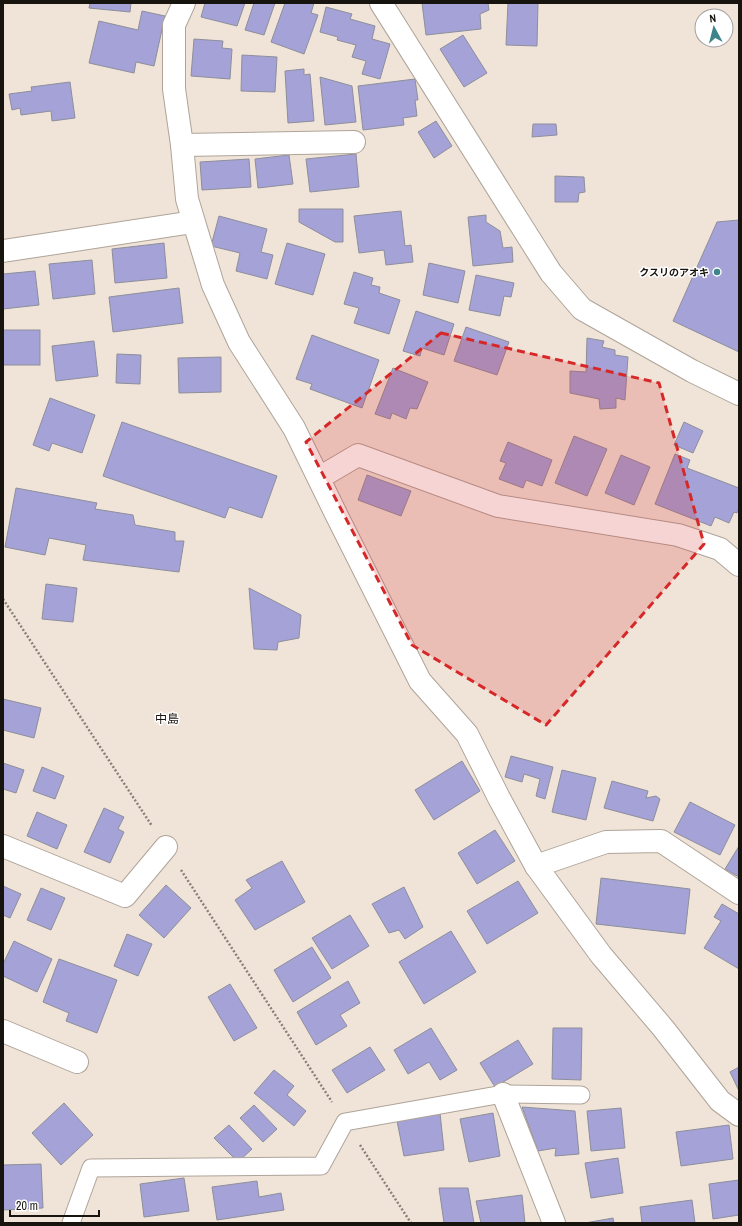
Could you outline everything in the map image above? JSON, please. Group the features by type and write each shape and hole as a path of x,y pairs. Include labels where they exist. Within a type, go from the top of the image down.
{"street":[{"path":"184,3 174,25 174,89 182,145 186,199 213,285 239,342 294,428 336,516 420,681 466,734 536,866 601,955 663,1028 720,1102 739,1115"},
{"path":"381,3 551,273 582,309 692,371 739,394"},
{"path":"182,145 354,142"},
{"path":"3,251 193,222"},
{"path":"319,478 358,455 498,506 678,535 720,549 739,565"},
{"path":"536,866 606,842 661,841 739,893"},
{"path":"3,846 125,896 166,847"},
{"path":"3,1031 77,1062"},
{"path":"503,1094 554,1223"}],"lane":[{"path":"70,1223 91,1168 321,1166 345,1122 503,1094 581,1095"}],"path":[{"path":"3,599 411,1223"}],"highlighted area":[{"path":"441,333 659,383 704,544 546,725 412,645 306,442"}],"building":[{"path":"90,3 131,3 130,12 89,8"},
{"path":"205,3 245,3 237,26 201,17"},
{"path":"254,3 275,3 264,35 245,30"},
{"path":"285,3 314,3 311,13 318,15 304,54 271,42"},
{"path":"422,3 488,3 489,10 480,14 481,29 426,35"},
{"path":"508,3 538,3 537,46 506,45"},
{"path":"326,7 352,14 350,19 375,26 372,39 390,44 380,79 362,74 366,61 352,57 356,45 337,40 338,37 320,32"},
{"path":"142,11 165,16 154,66 136,62 134,73 89,63 99,21 138,30"},
{"path":"463,35 487,73 464,87 440,49"},
{"path":"194,39 223,41 222,48 232,49 230,79 191,76"},
{"path":"242,55 277,57 275,92 241,91"},
{"path":"304,69 304,75 310,74 314,121 288,123 285,71"},
{"path":"320,77 352,86 356,122 325,125"},
{"path":"415,79 418,100 415,100 417,116 403,118 404,125 363,130 358,86"},
{"path":"70,82 75,118 52,121 51,111 21,115 20,108 12,110 9,94 32,91 31,87"},
{"path":"436,121 452,146 434,158 418,132"},
{"path":"533,124 556,124 557,135 532,137"},
{"path":"356,154 359,187 310,192 306,159"},
{"path":"289,155 293,184 258,188 255,159"},
{"path":"249,159 251,187 202,190 200,162"},
{"path":"555,176 584,177 585,192 579,193 578,202 555,202"},
{"path":"299,209 343,209 343,242 335,242 299,222"},
{"path":"401,211 405,246 411,245 413,262 386,265 384,250 359,253 354,216"},
{"path":"486,215 486,222 500,231 503,248 512,247 513,262 473,266 468,217"},
{"path":"219,216 267,229 261,252 273,255 267,279 236,271 240,253 211,246"},
{"name":"クスリのアオキ","path":"739,220 739,352 673,321 717,222"},
{"path":"164,243 167,278 115,283 112,249"},
{"path":"287,243 325,254 313,295 275,284"},
{"path":"92,260 95,294 53,299 49,264"},
{"path":"429,263 465,271 458,303 423,295"},
{"path":"35,271 39,305 3,309 3,274"},
{"path":"354,272 373,278 371,285 380,287 379,293 400,300 389,334 354,323 359,308 344,304"},
{"path":"476,275 514,283 511,297 504,296 500,316 469,310"},
{"path":"179,288 183,323 113,332 109,297"},
{"path":"416,311 454,324 444,355 422,348 420,356 403,351"},
{"path":"466,327 509,342 497,375 454,361"},
{"path":"3,330 40,330 40,365 3,365"},
{"path":"312,335 379,360 362,408 310,389 312,384 296,379"},
{"path":"587,338 604,341 602,347 615,350 615,355 628,357 625,400 616,398 616,408 600,409 599,399 570,393 570,371 586,372"},
{"path":"94,341 98,376 56,381 52,346"},
{"path":"117,354 141,355 140,384 116,383"},
{"path":"221,357 221,392 179,393 178,358"},
{"path":"393,368 428,382 417,409 410,408 406,419 392,413 390,419 375,414"},
{"path":"50,398 95,415 82,453 52,443 49,451 33,445"},
{"path":"122,422 277,476 262,518 229,507 225,518 103,476"},
{"path":"684,422 703,431 693,453 674,445"},
{"path":"574,436 607,449 587,496 555,483"},
{"path":"508,442 552,460 542,486 526,480 523,488 499,479 506,463 500,461"},
{"path":"675,454 690,460 687,468 739,488 739,508 737,513 734,512 729,523 715,517 711,526 655,504"},
{"path":"621,455 650,467 634,505 605,493"},
{"path":"367,475 411,491 401,516 358,500"},
{"path":"16,488 97,503 95,509 133,515 135,525 175,532 175,541 184,541 179,572 83,560 86,545 49,538 45,555 5,547"},
{"path":"46,584 77,588 73,622 42,619"},
{"path":"249,588 301,615 299,638 278,642 277,650 254,649"},
{"path":"3,699 41,708 34,738 3,730"},
{"path":"511,756 553,767 545,799 536,796 540,779 524,774 522,782 505,777"},
{"path":"462,761 480,791 434,820 415,790"},
{"path":"3,763 24,770 16,793 3,789"},
{"path":"42,767 64,776 55,799 33,791"},
{"path":"562,770 596,778 586,820 552,812"},
{"path":"612,781 648,791 646,798 656,796 660,799 653,821 604,808"},
{"path":"690,802 735,825 720,855 674,832"},
{"path":"104,808 124,817 118,829 124,832 110,863 84,852"},
{"path":"37,812 67,825 57,849 27,836"},
{"path":"495,830 515,861 477,884 458,853"},
{"path":"739,846 739,877 725,869"},
{"path":"282,861 305,902 255,930 235,900 252,888 246,880"},
{"path":"601,878 690,889 685,934 596,924"},
{"path":"518,881 538,913 487,944 467,911"},
{"path":"166,885 191,908 164,938 139,915"},
{"path":"3,886 21,894 10,918 3,915"},
{"path":"404,887 423,927 405,939 399,930 389,933 372,904"},
{"path":"41,888 65,898 51,930 27,920"},
{"path":"722,904 739,914 739,969 704,948 721,921 714,917"},
{"path":"350,915 369,946 332,969 312,938"},
{"path":"451,931 476,972 424,1004 399,962"},
{"path":"127,934 152,944 138,976 114,966"},
{"path":"14,941 52,959 37,992 3,976 3,964"},
{"path":"312,947 331,978 293,1002 274,970"},
{"path":"59,959 117,980 97,1033 66,1021 69,1013 43,1002"},
{"path":"348,981 360,1003 340,1015 347,1026 316,1045 297,1012"},
{"path":"230,984 257,1028 234,1041 208,997"},
{"path":"431,1028 457,1070 440,1080 429,1062 408,1074 394,1050"},
{"path":"553,1028 582,1028 581,1080 552,1079"},
{"path":"518,1040 533,1064 495,1087 480,1063"},
{"path":"370,1047 385,1070 347,1093 332,1070"},
{"path":"739,1067 739,1091 730,1072"},
{"path":"274,1070 294,1086 287,1095 306,1111 294,1126 254,1093"},
{"path":"64,1103 93,1135 61,1165 32,1133"},
{"path":"254,1105 277,1129 263,1142 240,1118"},
{"path":"522,1107 575,1111 579,1154 555,1156 556,1148 538,1151"},
{"path":"621,1108 625,1148 591,1151 587,1111"},
{"path":"440,1113 444,1150 404,1156 397,1121"},
{"path":"493,1113 500,1156 469,1162 460,1119"},
{"path":"229,1125 252,1149 238,1162 214,1138"},
{"path":"729,1125 733,1159 681,1166 676,1132"},
{"path":"618,1158 623,1193 591,1198 585,1163"},
{"path":"41,1164 43,1208 3,1210 3,1165"},
{"path":"184,1178 189,1211 144,1217 140,1184"},
{"path":"739,1180 739,1215 713,1219 709,1184"},
{"path":"257,1181 259,1197 281,1193 284,1210 217,1220 212,1187"},
{"path":"439,1188 468,1188 474,1223 444,1223"},
{"path":"522,1195 525,1223 481,1223 476,1201"},
{"path":"692,1200 695,1223 642,1223 640,1207"},
{"path":"613,1218 614,1223 585,1223"}],"place":[{"name":"クスリのアオキ","path":"717,272"}],"district":[{"name":"中島","path":"167,719"}]}
